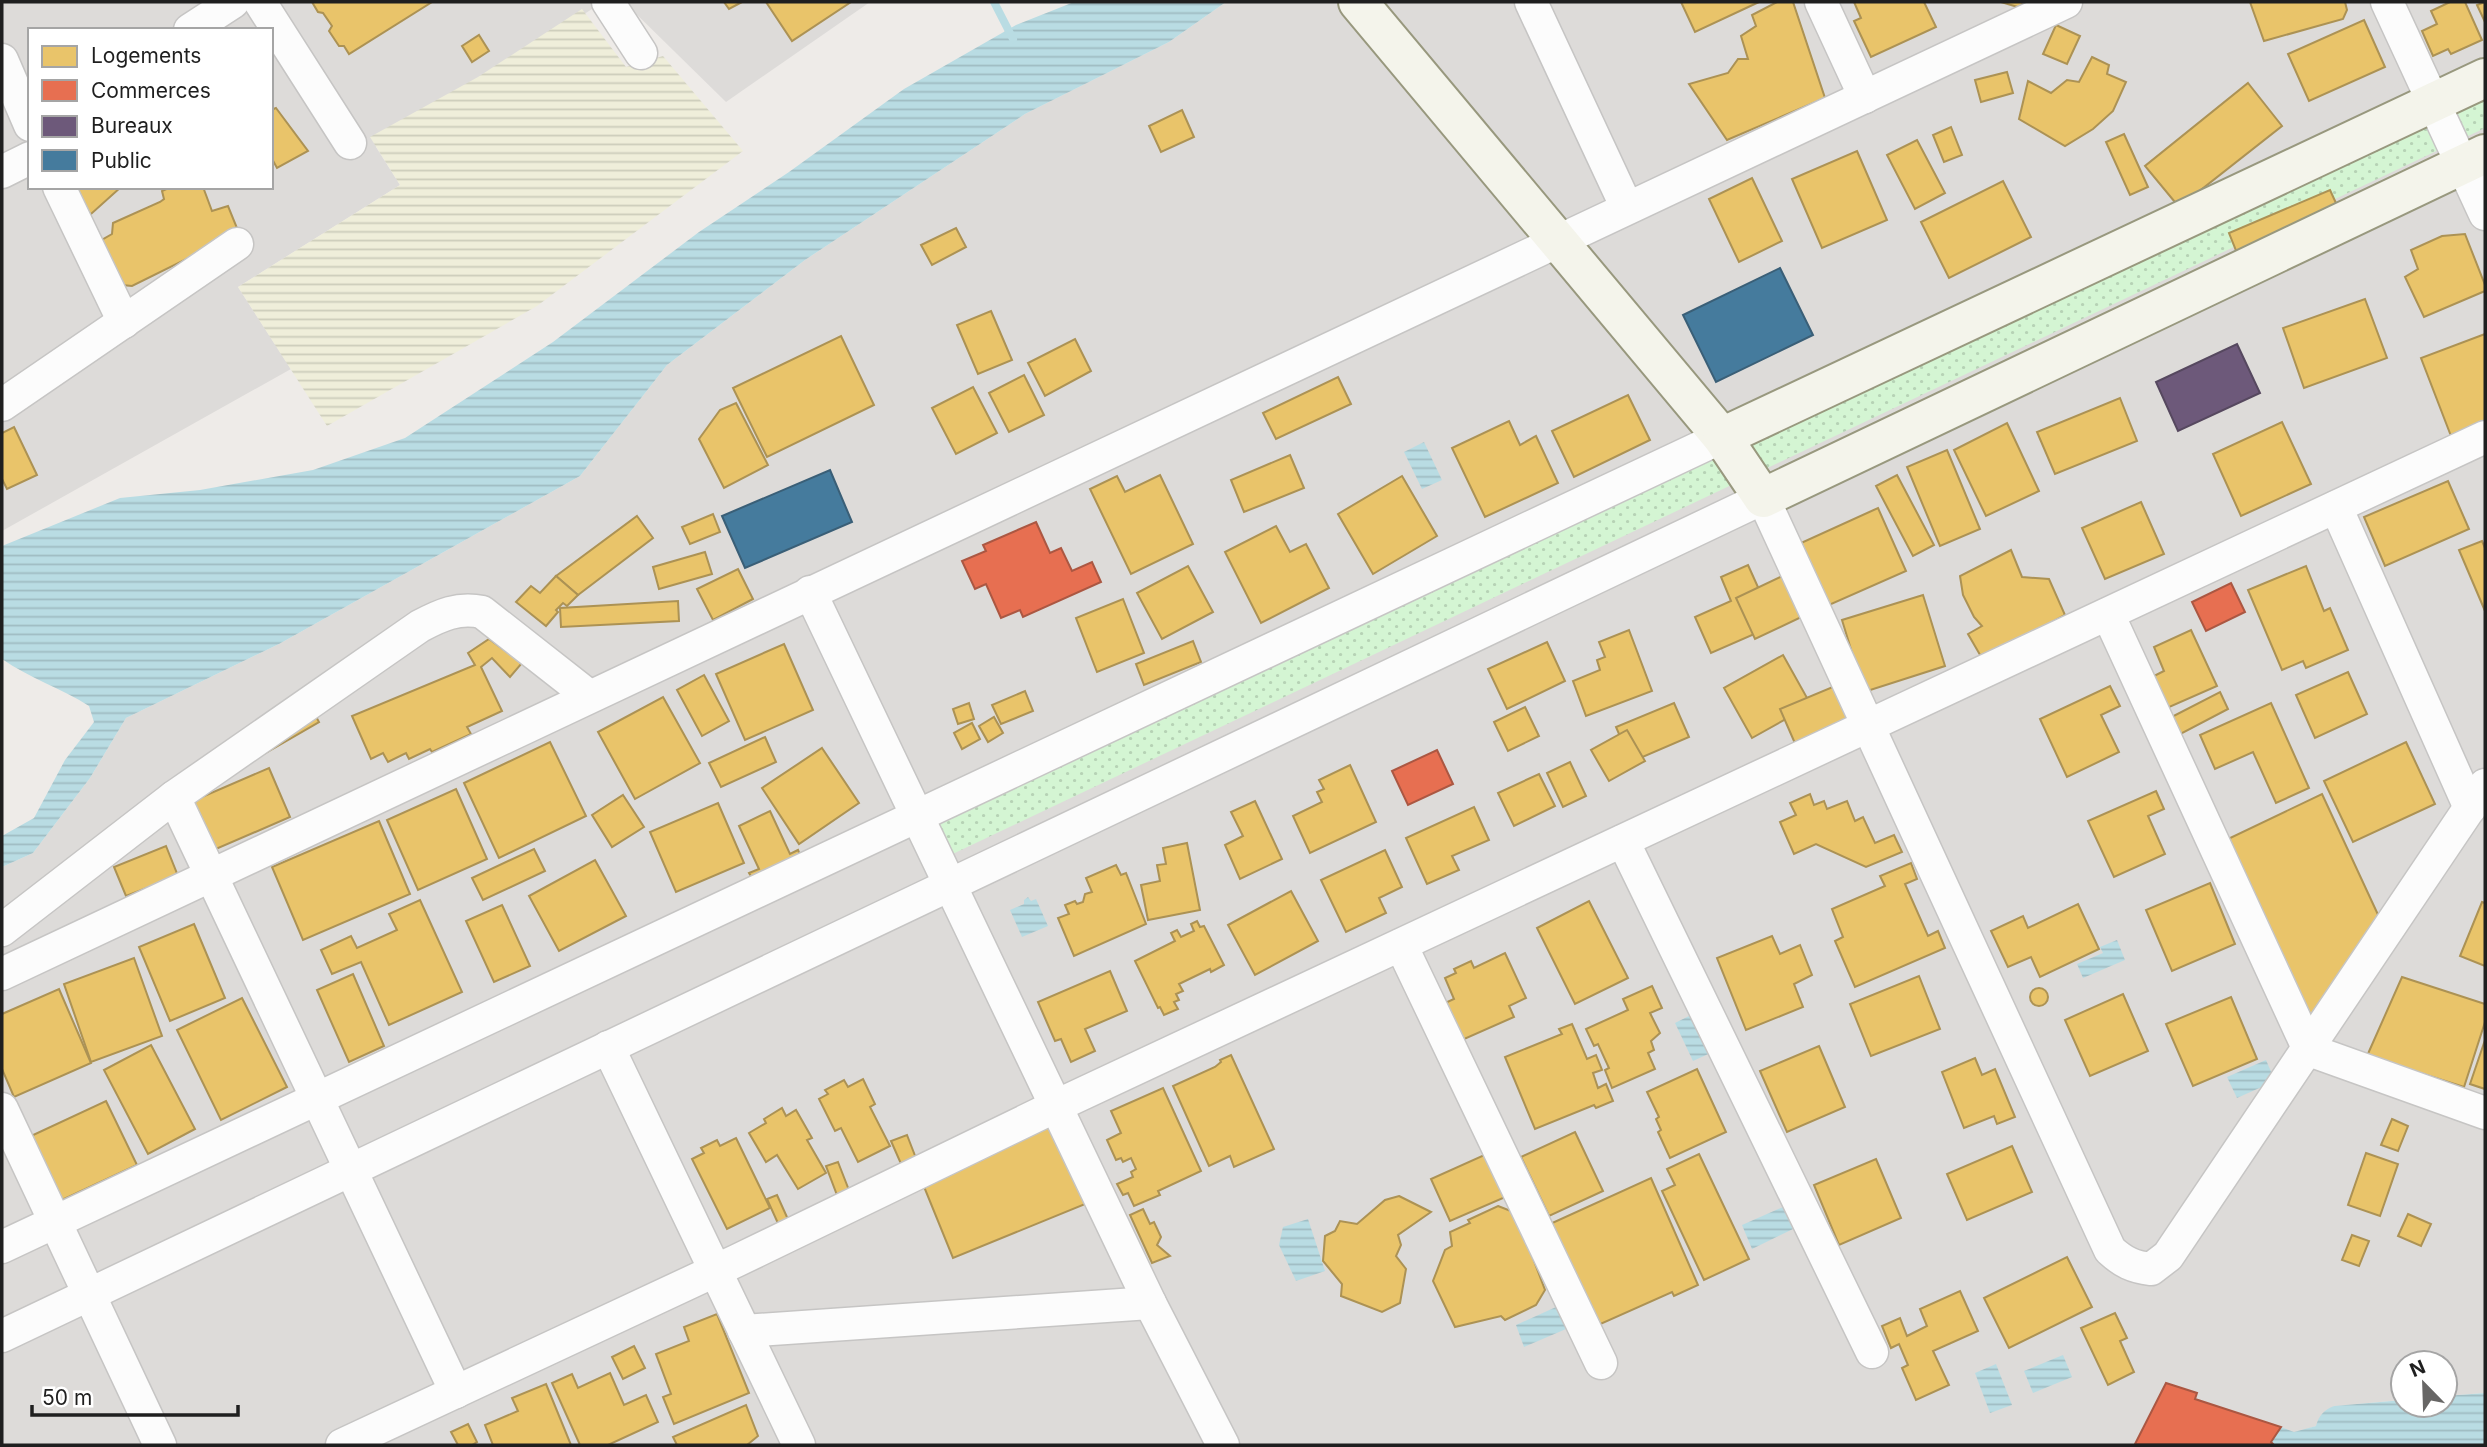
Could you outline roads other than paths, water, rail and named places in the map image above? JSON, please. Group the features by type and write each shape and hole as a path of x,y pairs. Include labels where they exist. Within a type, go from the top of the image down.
{"street":[{"path":"193,28 233,2"},
{"path":"260,2 350,144"},
{"path":"608,2 641,53"},
{"path":"1357,2 1722,437 1763,498 2110,1250 2123,1262 2136,1268 2151,1269 2168,1256 2476,809 2336,507"},
{"path":"1531,2 1627,208"},
{"path":"1821,2 1864,97"},
{"path":"2,974 2066,2"},
{"path":"2387,2 2434,103 2474,160 2485,214"},
{"path":"2,60 28,120"},
{"path":"2,1247 2485,78"},
{"path":"2,172 28,159"},
{"path":"2,1336 2474,160"},
{"path":"61,189 124,322"},
{"path":"2,405 237,244"},
{"path":"342,1445 1056,1106 2485,437"},
{"path":"810,592 1150,1303 1223,1445"},
{"path":"2,930 174,797 420,626 440,616 460,610 482,612 589,696"},
{"path":"2108,614 2309,1050 2485,1114"},
{"path":"174,797 456,1392"},
{"path":"1623,841 1872,1352"},
{"path":"1401,945 1601,1363"},
{"path":"608,1047 799,1445"},
{"path":"2,1109 160,1445"},
{"path":"744,1331 1150,1303"}],"water":[{"path":"1074,2 1226,2 1169,42 1025,114 805,260 667,365 580,476 279,644 126,718 90,778 33,853 2,867 2,836 34,818 65,760 94,722 89,706 2,659 2,546 120,498 200,490 313,470 405,438 553,342 699,232 789,172 904,89 1016,25"},
{"path":"1424,442 1442,480 1422,489 1404,452"},
{"path":"1028,897 1031,901 1036,899 1048,926 1022,937 1010,910 1024,904"},
{"path":"2117,940 2125,960 2083,978 2077,964 2103,953 2100,947"},
{"path":"1697,1012 1717,1050 1693,1061 1675,1023"},
{"path":"2266,1060 2275,1081 2237,1098 2227,1077"},
{"path":"1783,1207 1793,1229 1752,1249 1742,1225"},
{"path":"1308,1219 1325,1271 1296,1281 1279,1245 1283,1227"},
{"path":"1556,1307 1566,1329 1524,1347 1516,1325"},
{"path":"2063,1355 2072,1377 2033,1393 2024,1371"},
{"path":"1996,1364 2012,1405 1990,1413 1975,1373"},
{"path":"2485,1393 2485,1445 2274,1445 2271,1442 2281,1427 2294,1432 2316,1426 2322,1413 2334,1406 2389,1401 2389,1419 2459,1419 2459,1395"}],"waterway":[{"path":"994,2 1013,39"}]}
